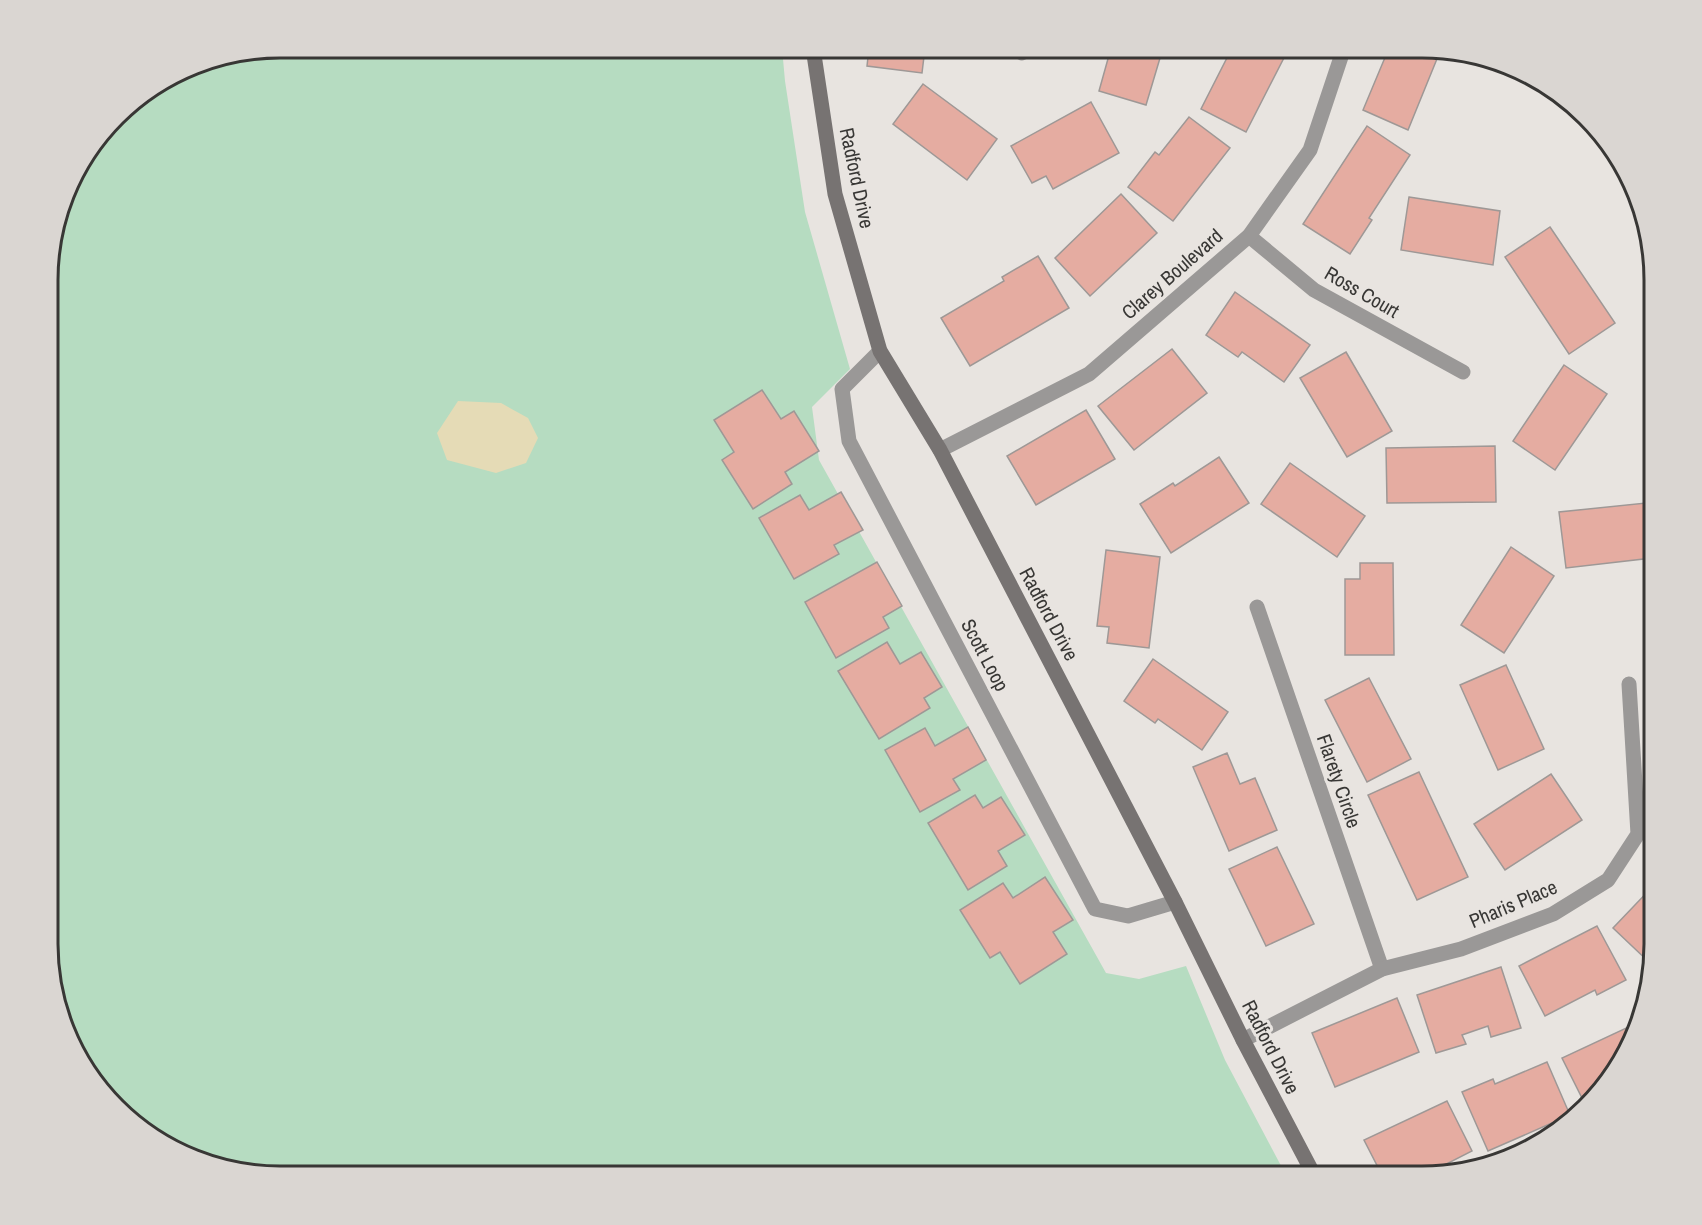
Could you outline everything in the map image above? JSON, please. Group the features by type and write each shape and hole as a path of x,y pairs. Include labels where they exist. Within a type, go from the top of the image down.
{"street":[{"name":"Radford Drive","path":"815,58 836,194 880,351 940,450 1176,902 1243,1041 1309,1166"},
{"name":"Clarey Boulevard","path":"940,450 1089,374 1249,236 1310,150 1341,58"},
{"name":"Ross Court","path":"1249,236 1314,290 1463,372"},
{"name":"Scott Loop","path":"880,351 842,389 849,441 1095,909 1128,916 1176,902"},
{"name":"Flarety Circle","path":"1257,607 1382,969"},
{"name":"Pharis Place","path":"1243,1041 1382,969 1461,949 1554,914 1608,880 1638,834 1629,684"}],"green space":[{"path":"280,58 783,58 805,212 850,369 812,407 819,460 1106,973 1139,979 1186,966 1225,1060 1281,1166 266,1166 223,1159 195,1150 169,1137 134,1112 104,1080 75,1030 60,974 58,945 58,280 60,251 75,195 88,169 113,134 145,104 182,81 209,70 251,60"}],"sand":[{"path":"458,401 501,403 528,418 538,438 526,463 496,473 447,460 437,433"}],"building":[{"path":"868,58 924,58 922,73 867,66"},
{"path":"1108,58 1160,58 1146,105 1099,91"},
{"path":"1227,58 1284,58 1246,132 1201,109"},
{"path":"1385,58 1437,59 1408,130 1363,110"},
{"path":"923,84 997,139 967,180 893,124"},
{"path":"1091,102 1119,153 1053,189 1046,176 1032,183 1011,146"},
{"path":"1189,117 1230,148 1173,221 1128,187 1155,152 1159,155"},
{"path":"1367,126 1410,155 1369,218 1372,220 1350,254 1303,224"},
{"path":"1121,194 1157,233 1090,296 1055,258"},
{"path":"1409,197 1500,211 1493,265 1401,250"},
{"path":"1550,227 1615,323 1569,354 1505,257"},
{"path":"1038,256 1069,308 970,366 941,318 1004,281 1002,277"},
{"path":"1235,292 1310,345 1284,382 1242,352 1238,357 1206,335"},
{"path":"1172,349 1207,393 1134,450 1098,406"},
{"path":"1346,352 1392,431 1347,457 1300,378"},
{"path":"1564,365 1607,394 1555,470 1513,441"},
{"path":"762,390 781,419 794,411 819,451 785,472 792,484 753,509 722,460 734,452 714,420"},
{"path":"1086,410 1115,459 1036,505 1007,456"},
{"path":"1495,446 1496,502 1387,503 1386,448"},
{"path":"1219,457 1249,503 1171,553 1140,504 1173,483 1175,486"},
{"path":"1290,463 1365,516 1337,557 1261,504"},
{"path":"841,492 863,530 834,545 839,554 794,579 759,518 800,495 809,510"},
{"path":"1644,503 1644,559 1566,568 1559,512"},
{"path":"1511,547 1554,576 1504,653 1461,625"},
{"path":"1106,550 1160,557 1149,648 1107,643 1109,627 1097,626"},
{"path":"877,562 902,606 883,617 889,628 836,658 805,602"},
{"path":"1360,563 1393,563 1394,655 1345,655 1345,579 1360,579"},
{"path":"887,642 900,664 921,652 942,687 924,698 930,708 879,739 838,671"},
{"path":"1153,659 1228,712 1202,750 1158,719 1155,723 1124,701"},
{"path":"1506,665 1544,749 1498,770 1460,685"},
{"path":"1369,678 1411,759 1367,782 1325,700"},
{"path":"968,727 986,760 953,779 960,790 920,812 885,750 925,728 935,746"},
{"path":"1227,753 1240,784 1255,778 1277,830 1229,851 1193,767"},
{"path":"1419,772 1468,877 1417,900 1368,795"},
{"path":"1551,774 1582,820 1505,870 1474,824"},
{"path":"975,795 983,808 1001,797 1025,835 998,851 1007,866 968,890 928,823"},
{"path":"1277,847 1314,924 1266,946 1229,869"},
{"path":"1045,877 1073,920 1053,932 1067,954 1020,984 1000,952 990,958 960,910 1003,883 1013,898"},
{"path":"1644,895 1643,957 1613,928"},
{"path":"1597,926 1626,980 1597,995 1595,990 1545,1016 1519,966"},
{"path":"1501,967 1521,1028 1491,1037 1488,1026 1462,1035 1466,1044 1436,1053 1417,995"},
{"path":"1397,998 1419,1052 1335,1087 1312,1033"},
{"path":"1628,1027 1614,1056 1582,1098 1562,1058"},
{"path":"1547,1062 1569,1112 1558,1120 1488,1151 1462,1092 1493,1079 1495,1084"},
{"path":"1447,1101 1472,1151 1444,1165 1377,1166 1364,1140"}]}
